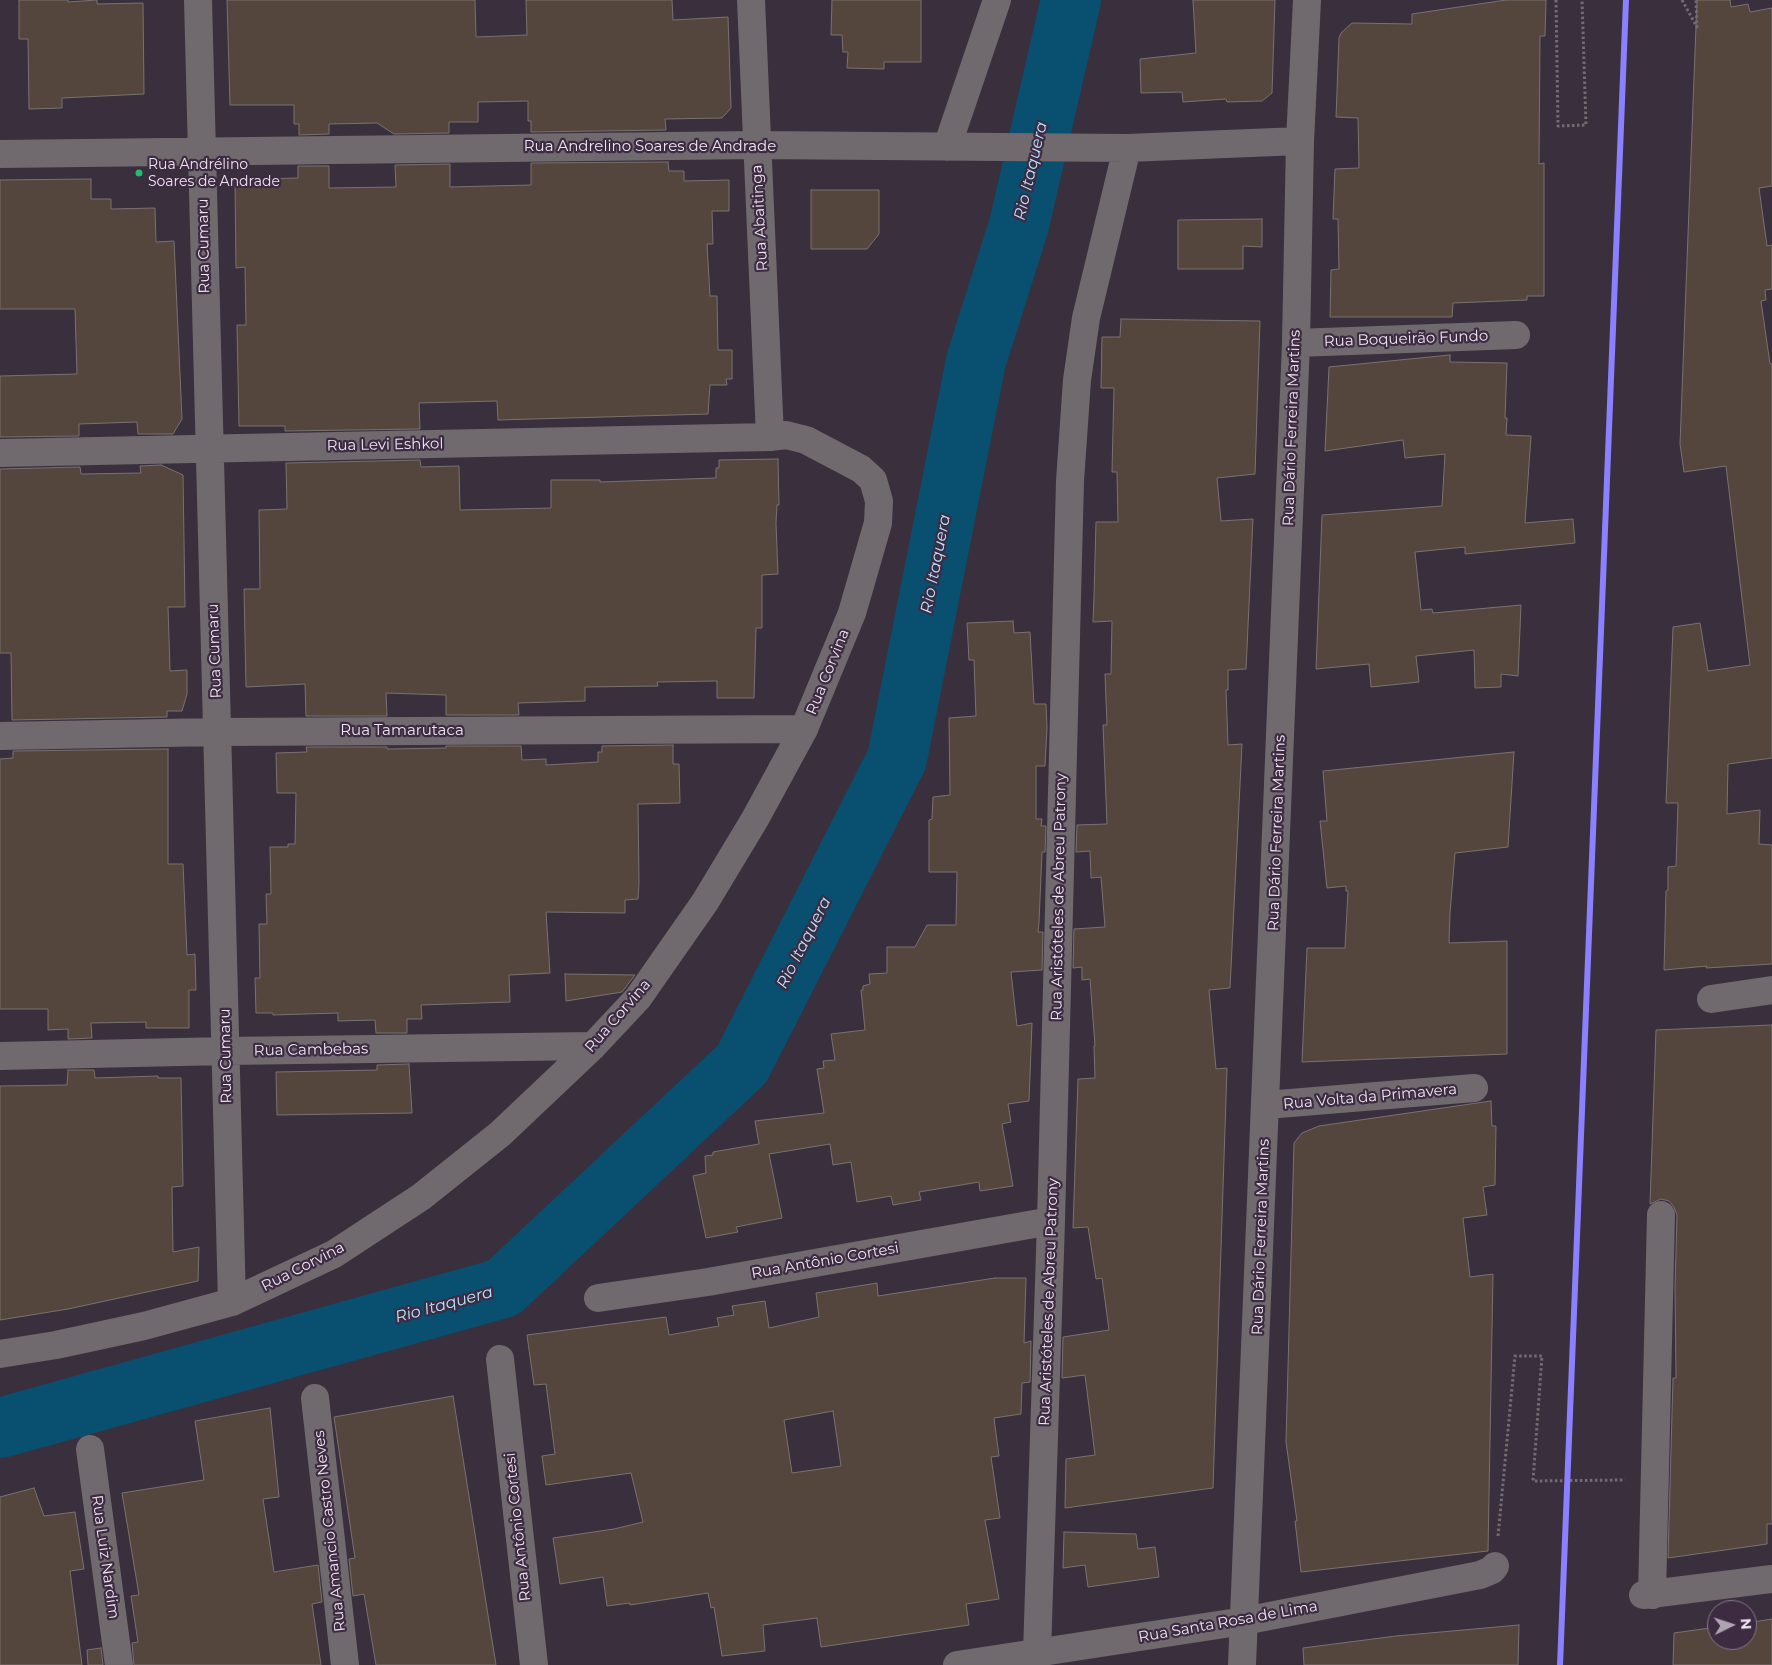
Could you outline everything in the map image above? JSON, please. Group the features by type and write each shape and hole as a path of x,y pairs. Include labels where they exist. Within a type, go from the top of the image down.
{"street":[{"name":"Rua Cumaru","path":"198,0 232,1302"},
{"name":"Rua Abaitinga","path":"751,0 770,436"},
{"path":"947,147 997,0"},
{"name":"Rua Dário Ferreira Martins","path":"1242,1665 1296,343 1300,141 1307,0"},
{"name":"Rua Andrelino Soares de Andrade","path":"0,154 756,145 1127,148 1300,141"},
{"name":"Rua Aristóteles de Abreu Patrony","path":"1037,1652 1052,1221 1070,472 1077,380 1086,318 1127,148"},
{"name":"Rua Boqueirão Fundo","path":"1296,343 1516,334"},
{"name":"Rua Corvina","path":"0,1354 56,1345 136,1328 232,1302 334,1254 421,1197 500,1134 593,1046 638,998 705,902 755,819 804,729 852,613 878,524 879,500 874,480 861,469 806,440 786,435 770,436"},
{"name":"Rua Levi Eshkol","path":"0,453 770,436"},
{"name":"Rua Tamarutaca","path":"0,736 217,732 804,729"},
{"path":"1711,999 1772,990"},
{"name":"Rua Cambebas","path":"0,1056 593,1046"},
{"name":"Rua Volta da Primavera","path":"1266,1105 1474,1088"},
{"path":"1661,1215 1648,1595 1772,1578"},
{"name":"Rua Antônio Cortesi","path":"598,1298 708,1282 1052,1221"},
{"name":"Rua Antônio Cortesi","path":"500,1359 534,1665"},
{"name":"Rua Amancio Castro Neves","path":"315,1398 345,1665"},
{"name":"Rua Luiz Nardim","path":"90,1450 119,1665"},
{"name":"Rua Santa Rosa de Lima","path":"957,1665 1244,1621 1480,1575 1492,1570 1495,1566"}],"path":[{"path":"1556,0 1558,126 1586,125 1582,0"},
{"path":"1682,0 1697,27 1696,0"},
{"path":"1495,1566 1515,1356 1542,1356 1533,1481 1626,1480"}],"building":[{"path":"19,0 68,0 68,2 97,0 97,4 143,3 144,94 62,98 62,108 29,109 28,39 19,39"},
{"path":"227,0 475,0 476,37 527,35 526,0 672,0 673,20 728,17 731,108 722,118 665,119 666,130 531,132 531,121 528,121 528,101 478,102 478,122 449,122 449,133 394,134 377,123 329,124 329,134 299,135 299,124 294,124 294,105 230,105"},
{"path":"832,0 921,0 921,62 884,62 884,69 847,68 848,52 843,52 842,35 831,35"},
{"path":"1193,0 1275,0 1272,93 1262,101 1227,102 1226,99 1183,102 1182,92 1141,93 1140,59 1196,53"},
{"path":"1506,0 1546,0 1545,36 1540,36 1539,164 1544,163 1544,296 1527,296 1527,300 1453,303 1452,317 1330,317 1331,270 1339,269 1338,219 1333,219 1335,169 1359,168 1358,118 1336,117 1339,38 1341,33 1352,23 1412,24 1412,14"},
{"path":"1697,0 1730,0 1731,7 1748,4 1750,12 1772,8 1772,186 1759,188 1767,246 1772,245 1772,289 1765,290 1766,300 1761,301 1770,364 1772,364 1772,758 1728,764 1727,814 1760,810 1759,844 1772,845 1772,964 1706,968 1707,966 1664,970 1668,867 1676,866 1678,803 1666,803 1673,627 1700,623 1708,671 1750,665 1726,466 1684,472 1680,444"},
{"path":"668,162 669,171 684,171 684,181 729,180 729,211 712,211 713,244 707,244 710,296 717,296 718,350 732,350 732,379 726,379 727,385 710,385 708,414 498,420 497,401 419,403 420,429 285,431 285,426 239,426 237,325 246,325 245,267 236,268 235,182 258,182 258,179 298,178 298,166 329,166 329,188 396,187 395,165 450,164 450,187 531,185 531,163"},
{"path":"91,179 91,199 111,199 111,209 155,208 156,242 174,241 182,419 173,434 138,434 137,422 79,424 79,436 0,437 0,376 77,374 75,309 0,309 0,180"},
{"path":"811,190 879,190 879,234 867,249 811,249"},
{"path":"1262,219 1262,247 1243,246 1243,269 1178,269 1178,220"},
{"path":"1121,319 1260,321 1255,474 1217,478 1221,521 1253,519 1246,669 1228,670 1228,690 1226,690 1228,745 1242,744 1230,988 1209,990 1216,1069 1227,1068 1213,1488 1065,1508 1066,1459 1095,1455 1085,1375 1062,1378 1063,1337 1109,1330 1102,1278 1096,1279 1088,1227 1073,1228 1078,1079 1095,1078 1095,1046 1090,979 1082,980 1082,967 1073,968 1074,929 1105,927 1101,877 1091,878 1090,851 1076,852 1077,825 1107,824 1103,725 1107,725 1105,674 1111,674 1112,621 1093,622 1096,522 1118,522 1117,472 1112,472 1114,388 1101,388 1102,337 1120,337"},
{"path":"1450,355 1450,362 1507,363 1506,435 1531,436 1525,523 1573,519 1575,543 1465,554 1465,547 1415,552 1421,610 1432,609 1433,613 1521,605 1518,676 1501,674 1501,687 1475,688 1474,650 1416,656 1419,682 1371,687 1369,664 1316,669 1322,515 1442,506 1445,454 1405,458 1403,440 1325,451 1329,367"},
{"path":"778,459 779,505 777,505 776,523 778,574 762,575 762,628 756,628 754,698 717,698 717,681 657,682 658,686 585,687 585,701 518,703 519,715 446,715 446,695 386,693 387,716 306,716 305,684 246,687 244,589 260,589 259,510 287,509 286,463 420,460 421,467 459,466 460,510 551,508 551,480 600,480 600,482 716,478 716,468 719,468 719,460"},
{"path":"161,465 183,475 185,607 168,607 170,671 187,670 187,694 182,711 167,711 167,717 12,720 11,653 0,653 0,469 80,467 81,474 141,473 140,466"},
{"path":"1013,621 1014,633 1030,632 1034,704 1046,704 1047,728 1045,766 1036,766 1036,819 1042,819 1041,826 1046,826 1045,852 1042,852 1038,932 1043,932 1042,970 1011,972 1017,1026 1032,1023 1029,1101 1008,1104 1011,1122 1002,1124 1013,1186 980,1191 979,1182 919,1192 921,1200 893,1205 891,1196 857,1202 851,1162 833,1165 830,1144 769,1154 782,1218 736,1227 738,1232 706,1238 693,1176 706,1173 705,1156 713,1155 713,1152 759,1144 755,1121 824,1113 817,1069 824,1068 823,1061 835,1060 831,1034 865,1030 861,990 863,990 863,986 870,984 869,974 887,973 887,947 915,947 927,925 956,925 957,872 929,872 929,820 932,819 933,797 950,795 949,718 976,716 974,660 969,660 967,623"},
{"path":"673,745 673,764 679,764 680,803 638,804 638,899 625,900 625,913 546,912 550,973 509,975 510,1002 421,1005 422,1019 407,1019 407,1033 376,1033 375,1020 338,1021 338,1013 273,1015 273,1013 256,1013 255,978 260,978 259,924 267,924 266,894 271,894 270,847 288,847 288,844 295,844 296,793 277,793 276,753 307,752 306,747 387,747 387,749 446,748 446,746 521,746 522,760 546,759 546,765 598,762 598,752 602,752 602,746"},
{"path":"168,749 168,864 183,864 187,955 195,954 196,990 189,990 189,1028 146,1028 146,1022 91,1023 92,1038 68,1039 68,1029 48,1030 48,1009 0,1009 0,759 13,758 13,751"},
{"path":"1514,752 1508,847 1455,853 1449,943 1507,941 1507,1054 1302,1062 1307,948 1345,948 1348,891 1346,891 1346,886 1327,888 1320,821 1327,821 1323,771"},
{"path":"565,974 635,975 622,992 566,1001"},
{"path":"1772,1025 1772,1524 1767,1524 1767,1544 1668,1558 1673,1378 1676,1378 1675,1287 1677,1215 1669,1201 1661,1199 1650,1204 1656,1030"},
{"path":"409,1064 412,1113 277,1115 276,1072 377,1070 377,1065"},
{"path":"68,1070 94,1070 95,1078 158,1076 158,1078 181,1078 183,1186 172,1187 173,1252 199,1247 198,1281 68,1309 0,1320 0,1086 67,1085"},
{"path":"1491,1101 1492,1126 1496,1126 1495,1185 1483,1187 1487,1215 1463,1218 1470,1277 1493,1274 1488,1551 1301,1572 1295,1521 1297,1521 1286,1442 1294,1143 1302,1133 1319,1126"},
{"path":"995,1278 1026,1278 1024,1343 1031,1341 1030,1382 1022,1383 1021,1414 994,1418 999,1456 991,1457 1000,1518 985,1520 999,1599 966,1604 969,1625 821,1647 817,1618 763,1625 765,1651 722,1656 714,1607 711,1608 708,1593 630,1605 630,1603 607,1606 603,1577 560,1584 553,1538 614,1529 643,1522 631,1473 546,1485 542,1456 555,1454 546,1384 534,1385 527,1335 666,1317 669,1335 719,1326 717,1318 734,1315 732,1306 765,1301 769,1328 819,1317 816,1293 877,1283 878,1296","holes":["833,1411 841,1466 792,1473 784,1420"]},
{"path":"453,1396 496,1665 376,1665 364,1594 353,1596 349,1559 355,1558 334,1417"},
{"path":"270,1408 279,1497 263,1499 274,1572 318,1565 322,1602 312,1604 321,1665 134,1665 132,1643 138,1642 131,1596 139,1595 122,1493 204,1480 195,1421"},
{"path":"34,1488 44,1516 75,1512 84,1569 70,1571 82,1665 0,1665 0,1497"},
{"path":"1064,1532 1136,1534 1138,1549 1155,1547 1159,1577 1088,1587 1085,1565 1063,1568"},
{"path":"1772,1619 1772,1665 1673,1665 1674,1633 1707,1628 1707,1650 1757,1650 1757,1621"},
{"path":"1519,1625 1518,1665 1304,1665 1303,1648 1396,1636"},
{"path":"101,1648 103,1665 88,1665 87,1650"}],"waterway":[{"name":"Rio Itaquera","path":"0,1428 503,1288 742,1064 897,759 976,361 1019,225 1071,0"}],"transit line":[{"path":"1560,1665 1626,0"}],"place":[{"name":"Rua Andrélino Soares de Andrade","path":"139,173"}]}
